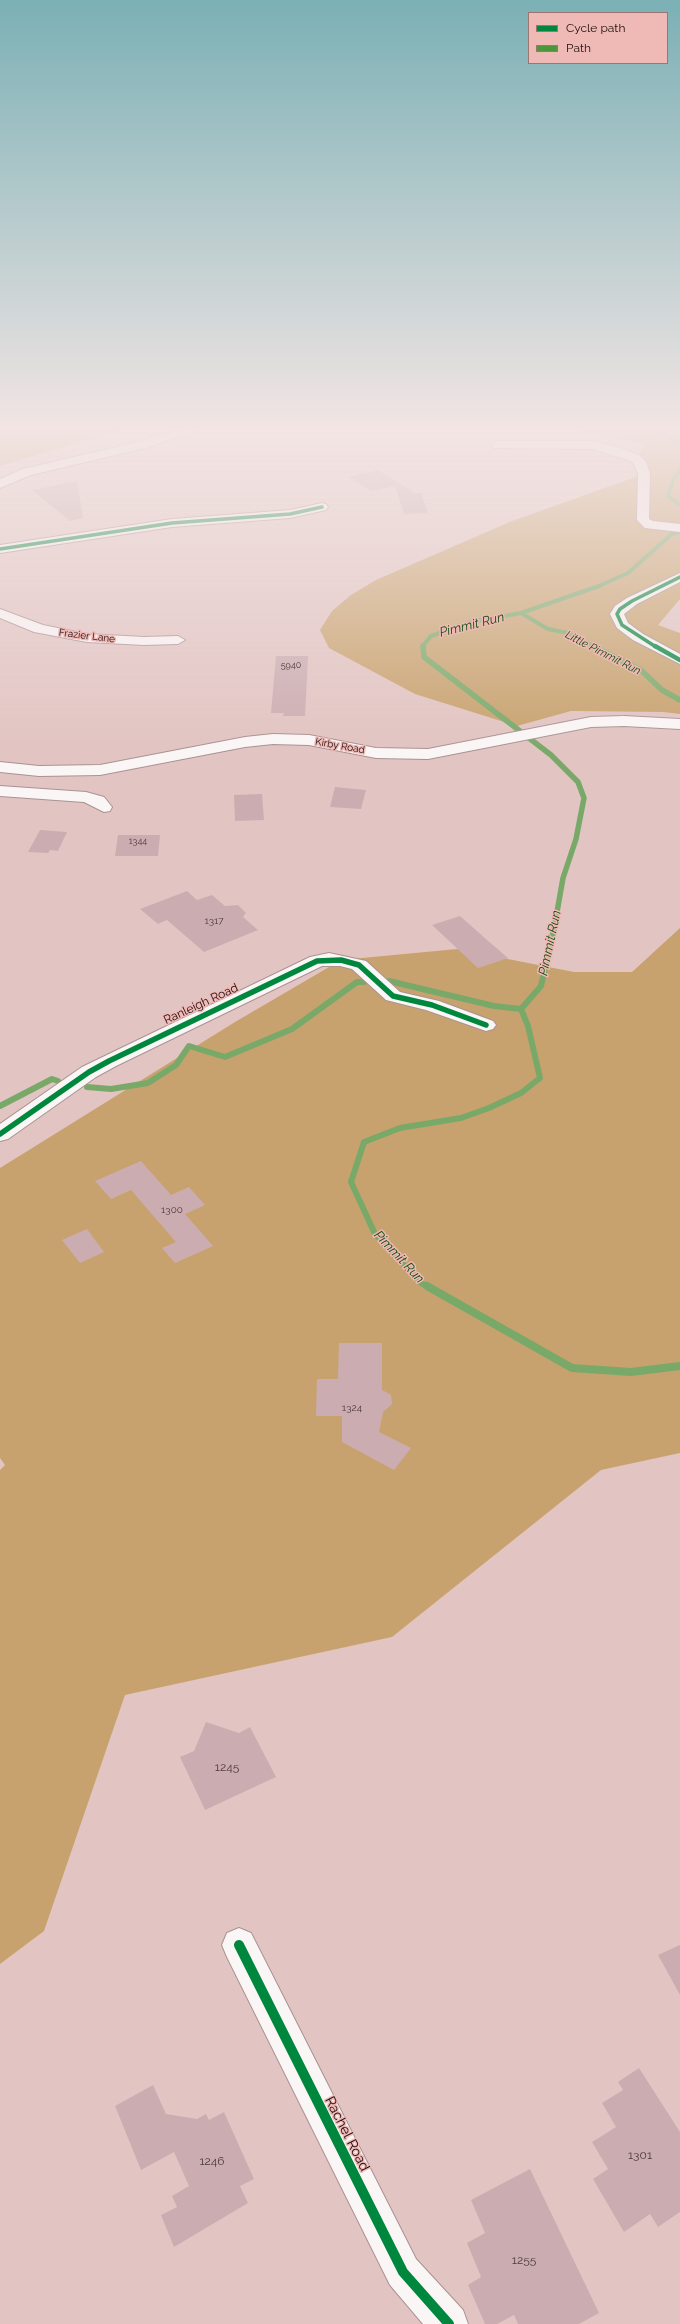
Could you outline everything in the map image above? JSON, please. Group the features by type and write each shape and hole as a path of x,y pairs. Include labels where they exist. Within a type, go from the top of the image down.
{"main road":[{"path":"0,549 103,533"},
{"path":"680,577 632,601 620,609 617,614 622,625 680,660"},
{"name":"Frazier Lane","path":"0,613 39,629 88,638 144,641 178,640"},
{"name":"Kirby Road","path":"0,767 25,771 62,772 122,767 259,740 309,740 376,752 412,755 453,750 536,733 601,722 680,724"},
{"path":"57,794 62,772"},
{"path":"0,791 86,797 98,801 104,807"},
{"name":"Ranleigh Road","path":"0,1134 89,1072 109,1061 316,961 329,959 341,960 359,965 393,996 420,1002 486,1025"},
{"name":"Rachel Road","path":"239,1944 403,2272 450,2324"}],"shaded area":[{"path":"483,533 680,533 680,599 658,625 680,633 680,714 663,712 571,711 517,726 415,694 329,648 320,630 332,611 351,595 376,580"},
{"path":"680,928 680,1453 601,1470 392,1637 125,1695 44,1931 0,1964 0,1470 5,1465 0,1458 0,1168 235,1022 341,960 457,949 574,972 632,972"}],"building":[{"path":"276,656 308,656 305,716 283,716 284,713 271,713"},
{"path":"335,787 366,790 361,809 330,807"},
{"path":"262,794 264,820 235,821 234,795"},
{"path":"40,830 67,832 58,851 50,850 48,853 28,852"},
{"path":"118,835 160,835 158,856 115,856"},
{"path":"187,891 197,900 212,895 225,906 238,905 246,913 243,917 258,930 204,952 167,920 158,924 140,909"},
{"path":"460,916 508,958 478,968 432,925"},
{"path":"141,1161 171,1195 189,1187 205,1205 185,1214 213,1246 175,1263 162,1248 176,1242 131,1190 111,1199 95,1181"},
{"path":"87,1229 104,1252 80,1263 62,1240"},
{"path":"339,1343 382,1343 382,1390 391,1395 392,1404 383,1412 379,1432 411,1448 394,1470 342,1442 342,1416 316,1416 317,1379 338,1379"},
{"path":"206,1722 239,1733 250,1727 276,1777 205,1810 180,1757 194,1751"},
{"path":"680,1945 680,1995 658,1955"},
{"path":"639,2068 680,2132 680,2212 658,2227 650,2214 624,2232 593,2179 608,2169 592,2142 616,2127 602,2103 623,2090 618,2082"},
{"path":"153,2085 166,2114 197,2119 206,2114 209,2120 224,2112 254,2179 240,2186 248,2203 174,2247 161,2215 177,2207 172,2196 189,2186 174,2152 141,2170 115,2106"},
{"path":"530,2169 599,2313 579,2324 518,2324 514,2315 497,2324 485,2324 468,2285 481,2277 467,2243 485,2233 471,2200"}],"waterway":[{"name":"Pimmit Run","path":"521,613 599,586 628,573 674,533"},
{"name":"Pimmit Run","path":"422,647 431,636 471,622 521,613"},
{"name":"Little Pimmit Run","path":"521,613 548,629 568,633 595,647"},
{"name":"Pimmit Run","path":"423,646 424,657 551,755 578,782 584,798 576,839 563,878 554,929"},
{"name":"Little Pimmit Run","path":"593,646 642,671 662,690 680,700"},
{"name":"Pimmit Run","path":"521,1009 541,986 554,928"},
{"path":"389,981 494,1006 521,1009"},
{"path":"87,1087 111,1089 148,1083 176,1065 189,1046 225,1057 292,1029 357,982 364,982"},
{"name":"Pimmit Run","path":"428,1287 421,1283 375,1234 351,1182 364,1142 400,1128 461,1118 489,1108 521,1093 540,1078 528,1026 521,1009"},
{"path":"0,1106 52,1079 58,1081"},
{"name":"Pimmit Run","path":"427,1286 572,1368 631,1372 680,1366"}],"cycle path":[{"path":"0,549 103,533"},
{"path":"680,577 632,601 620,609 617,614 622,625 638,637 680,660"},
{"path":"0,1134 89,1072 109,1061 317,961 329,959 341,960 359,965 393,996 432,1005 486,1025"},
{"path":"239,1945 403,2272 449,2324"}]}
